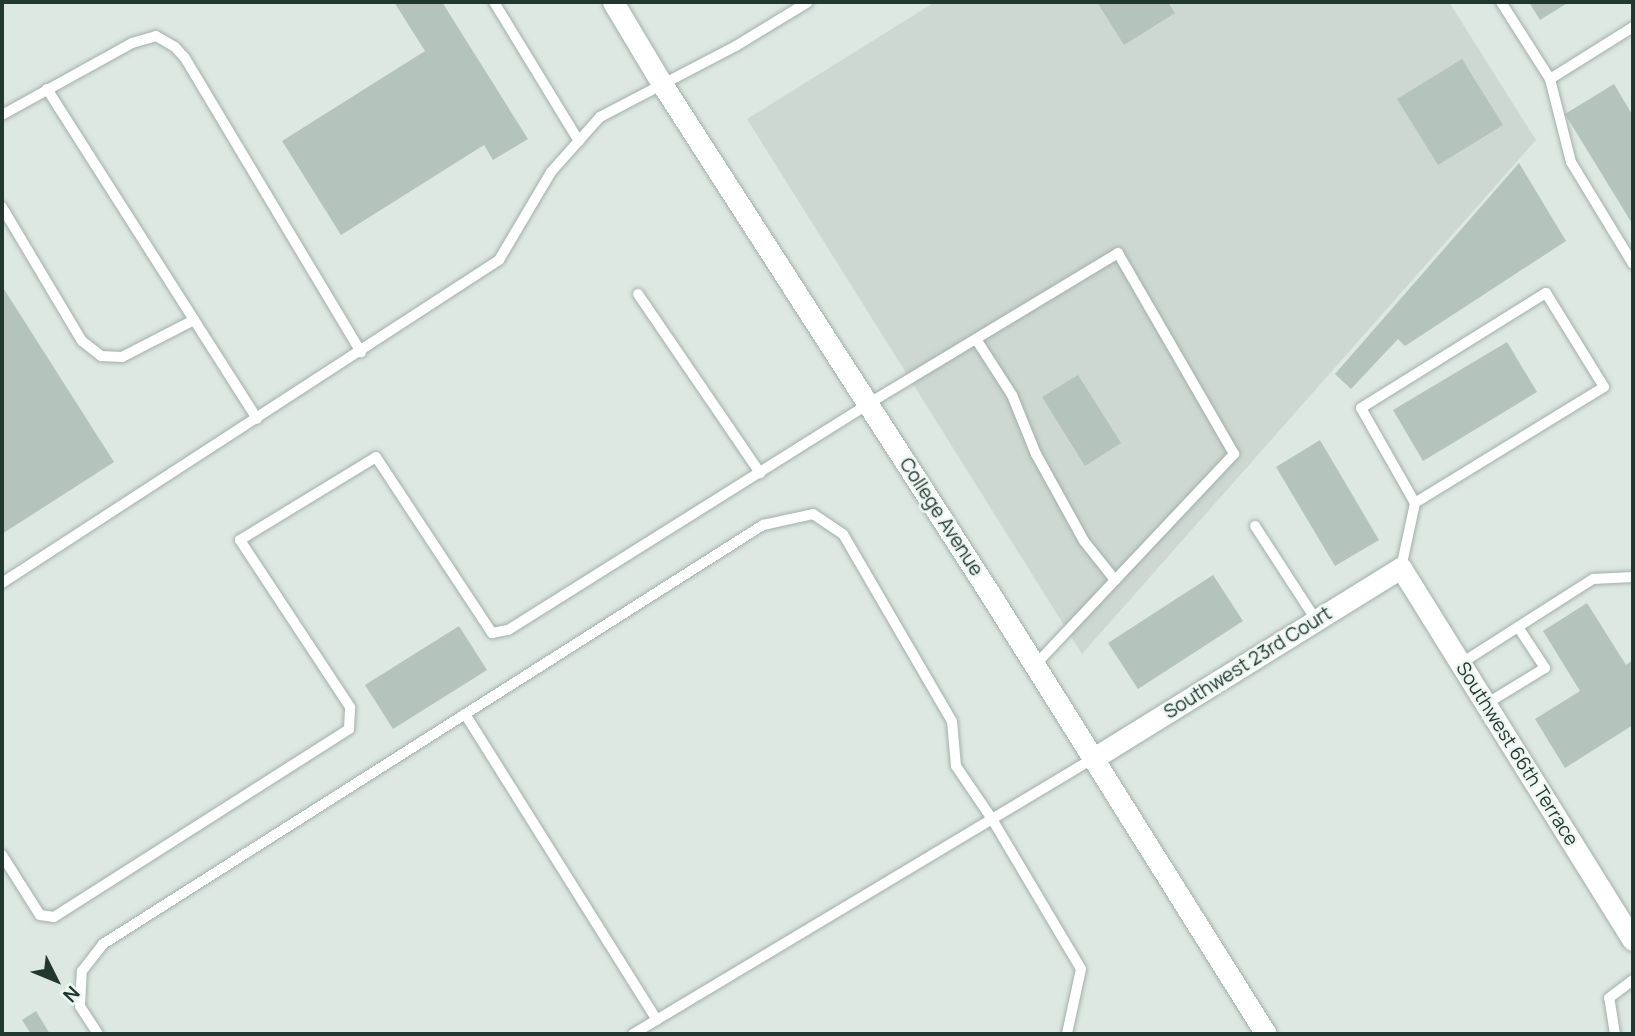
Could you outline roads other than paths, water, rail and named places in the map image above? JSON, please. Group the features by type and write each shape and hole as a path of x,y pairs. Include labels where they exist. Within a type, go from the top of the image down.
{"street":[{"name":"College Avenue","path":"613,2 662,85 1094,758 1266,1034"},
{"name":"Southwest 23rd Court","path":"1094,758 1401,568"},
{"name":"Southwest 66th Terrace","path":"1401,568 1633,940"}],"lane":[{"path":"494,2 579,141"},
{"path":"2,583 499,260 551,172 600,117 736,46 808,2"},
{"path":"1501,2 1550,79 1571,162 1633,264"},
{"path":"1550,79 1632,31"},
{"path":"2,115 132,43 156,36 175,47 185,58 361,352"},
{"path":"47,89 257,419"},
{"path":"2,207 82,341 101,356 122,357 194,320"},
{"path":"2,855 40,915 54,916 349,729 350,707 240,540 376,457 492,633 508,630 868,404 1118,253 1234,454 1034,665"},
{"path":"1401,568 1415,503 1361,408 1546,293 1604,387 1415,503"},
{"path":"638,294 760,472"},
{"path":"976,339 1012,395 1036,454 1084,541 1115,580"},
{"path":"98,1034 80,1006 82,971 103,944 763,525 813,514 843,534 952,720 956,766 992,819 1081,969 1067,1034"},
{"path":"1255,526 1316,620"},
{"path":"1460,664 1593,579 1633,577"},
{"path":"1486,704 1545,668 1518,627"},
{"path":"465,714 654,1026"},
{"path":"633,1034 654,1026 1094,758"},
{"path":"1615,1034 1609,998 1633,981"}]}
